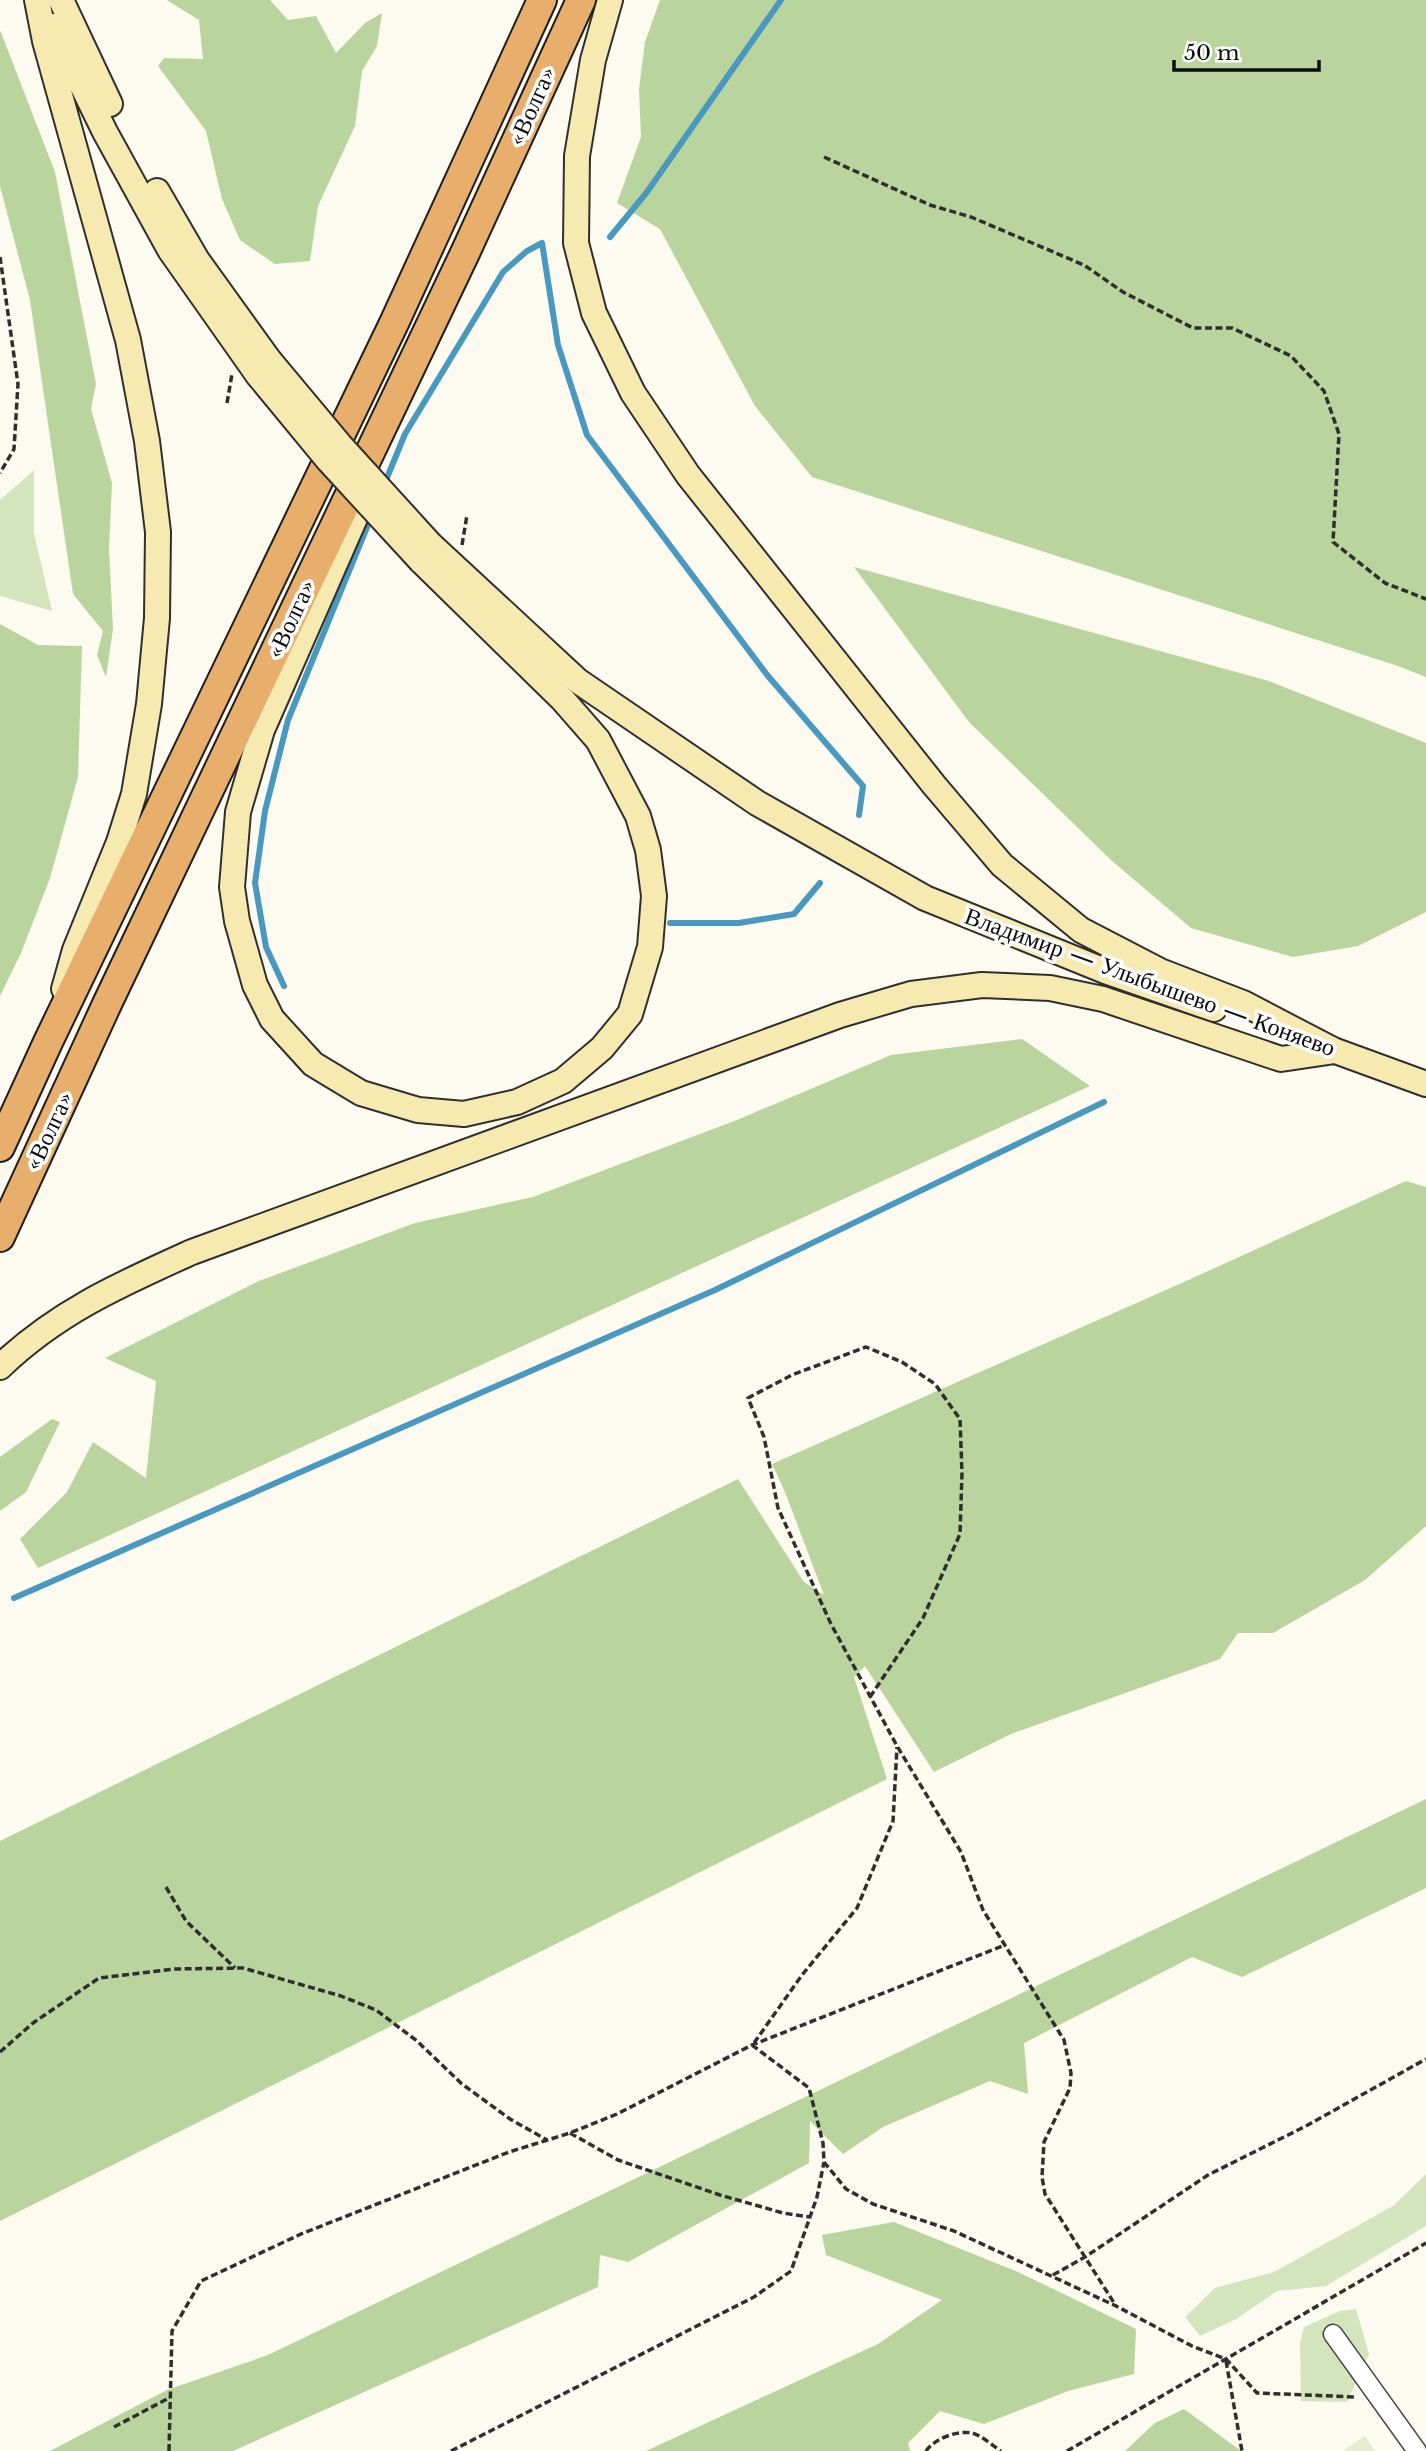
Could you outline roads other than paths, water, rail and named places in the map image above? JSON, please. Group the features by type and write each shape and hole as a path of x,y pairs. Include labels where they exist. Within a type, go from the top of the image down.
{"highway":[{"name":"«Волга»","path":"0,1147 395,321 542,0"},
{"name":"«Волга»","path":"0,1237 113,991 465,253 581,0"}],"main road":[{"path":"38,0 105,132 170,250 263,367"},
{"path":"38,0 46,41 128,340 147,441 158,532 157,618 149,704 134,794 119,842 75,950 48,1042"},
{"name":"Владимир — Улыбышево — Коняево","path":"61,0 131,148 263,367 340,445 426,552 578,681 757,803 913,891 1105,971 1426,1084"},
{"path":"610,0 593,60 577,156 576,243 594,313 634,393 688,475 934,785 1002,865 1081,930 1160,971 1243,1003 1335,1051"},
{"path":"366,460 359,509 262,730 238,812 232,887 237,921 255,985 272,1019 313,1064 361,1093 418,1110 464,1114 517,1102 564,1081 602,1048 630,1014 650,947 654,896 648,850 638,816 598,740 426,552"},
{"path":"0,1367 57,1321 100,1295 192,1252 840,1015 911,994 982,985 1050,988 1103,999 1281,1059 1335,1051"}],"street":[{"path":"1333,2334 1417,2451"}],"waterway":[{"path":"610,237 647,192 781,0"},
{"path":"384,485 405,434 503,272 527,251 542,243 558,345 587,435 768,676 863,786 859,815"},
{"path":"284,986 266,947 255,883 265,811 288,720 372,515"},
{"path":"670,923 739,923 794,914 820,883"},
{"path":"14,1598 715,1290 1104,1102"}]}
